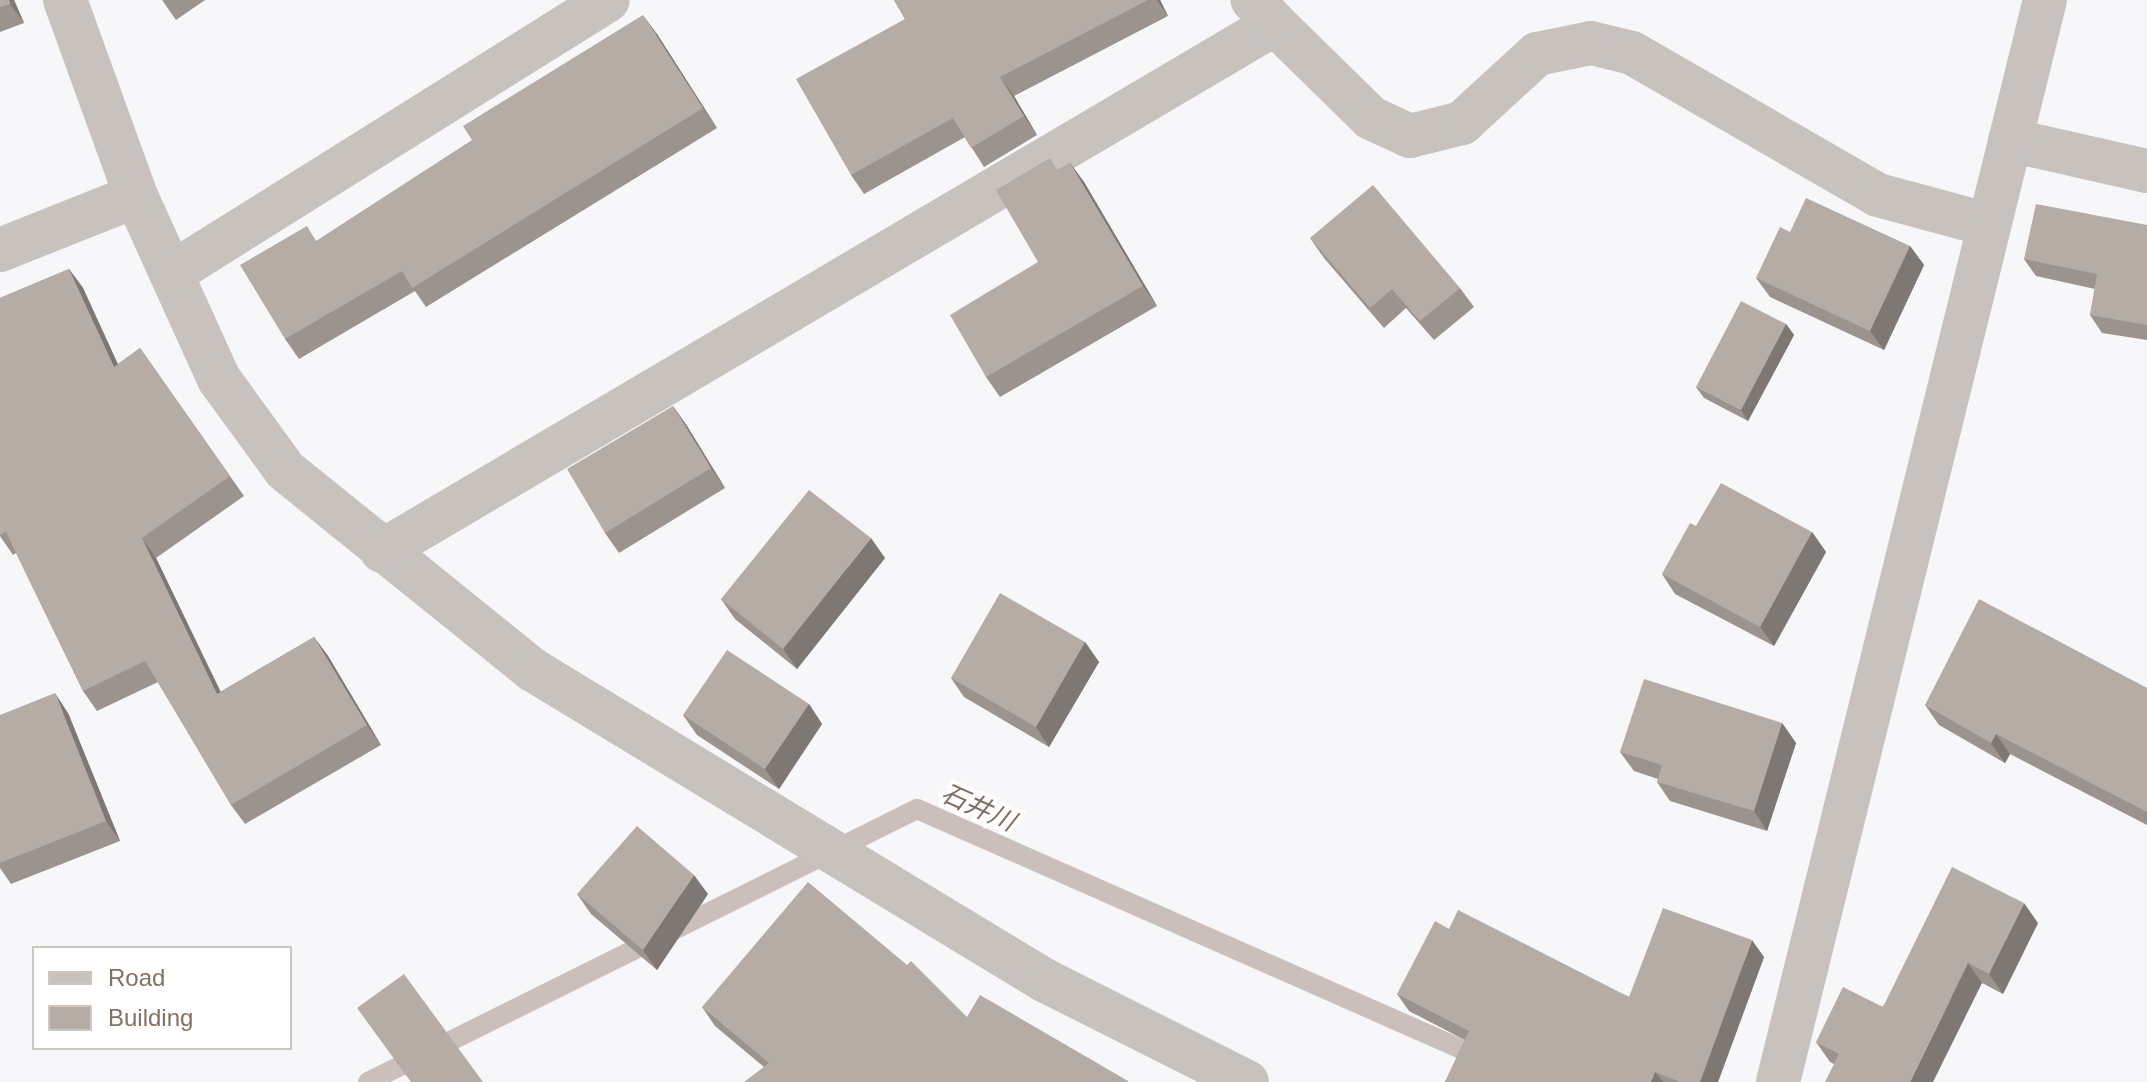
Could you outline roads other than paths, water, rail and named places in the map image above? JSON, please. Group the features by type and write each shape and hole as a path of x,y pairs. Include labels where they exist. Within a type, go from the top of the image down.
{"street":[{"path":"65,0 136,196 219,379 285,470 533,670 1044,980 1247,1082"},
{"path":"172,273 608,0"},
{"path":"1778,1082 2045,0"},
{"path":"382,551 1264,12 1371,118 1410,136 1462,123 1537,54 1591,43 1632,53 1878,195 1989,225"},
{"path":"2010,140 2147,171"},
{"path":"0,250 136,196"}],"waterway":[{"name":"石井川","path":"368,1082 917,809 1536,1082"}]}
